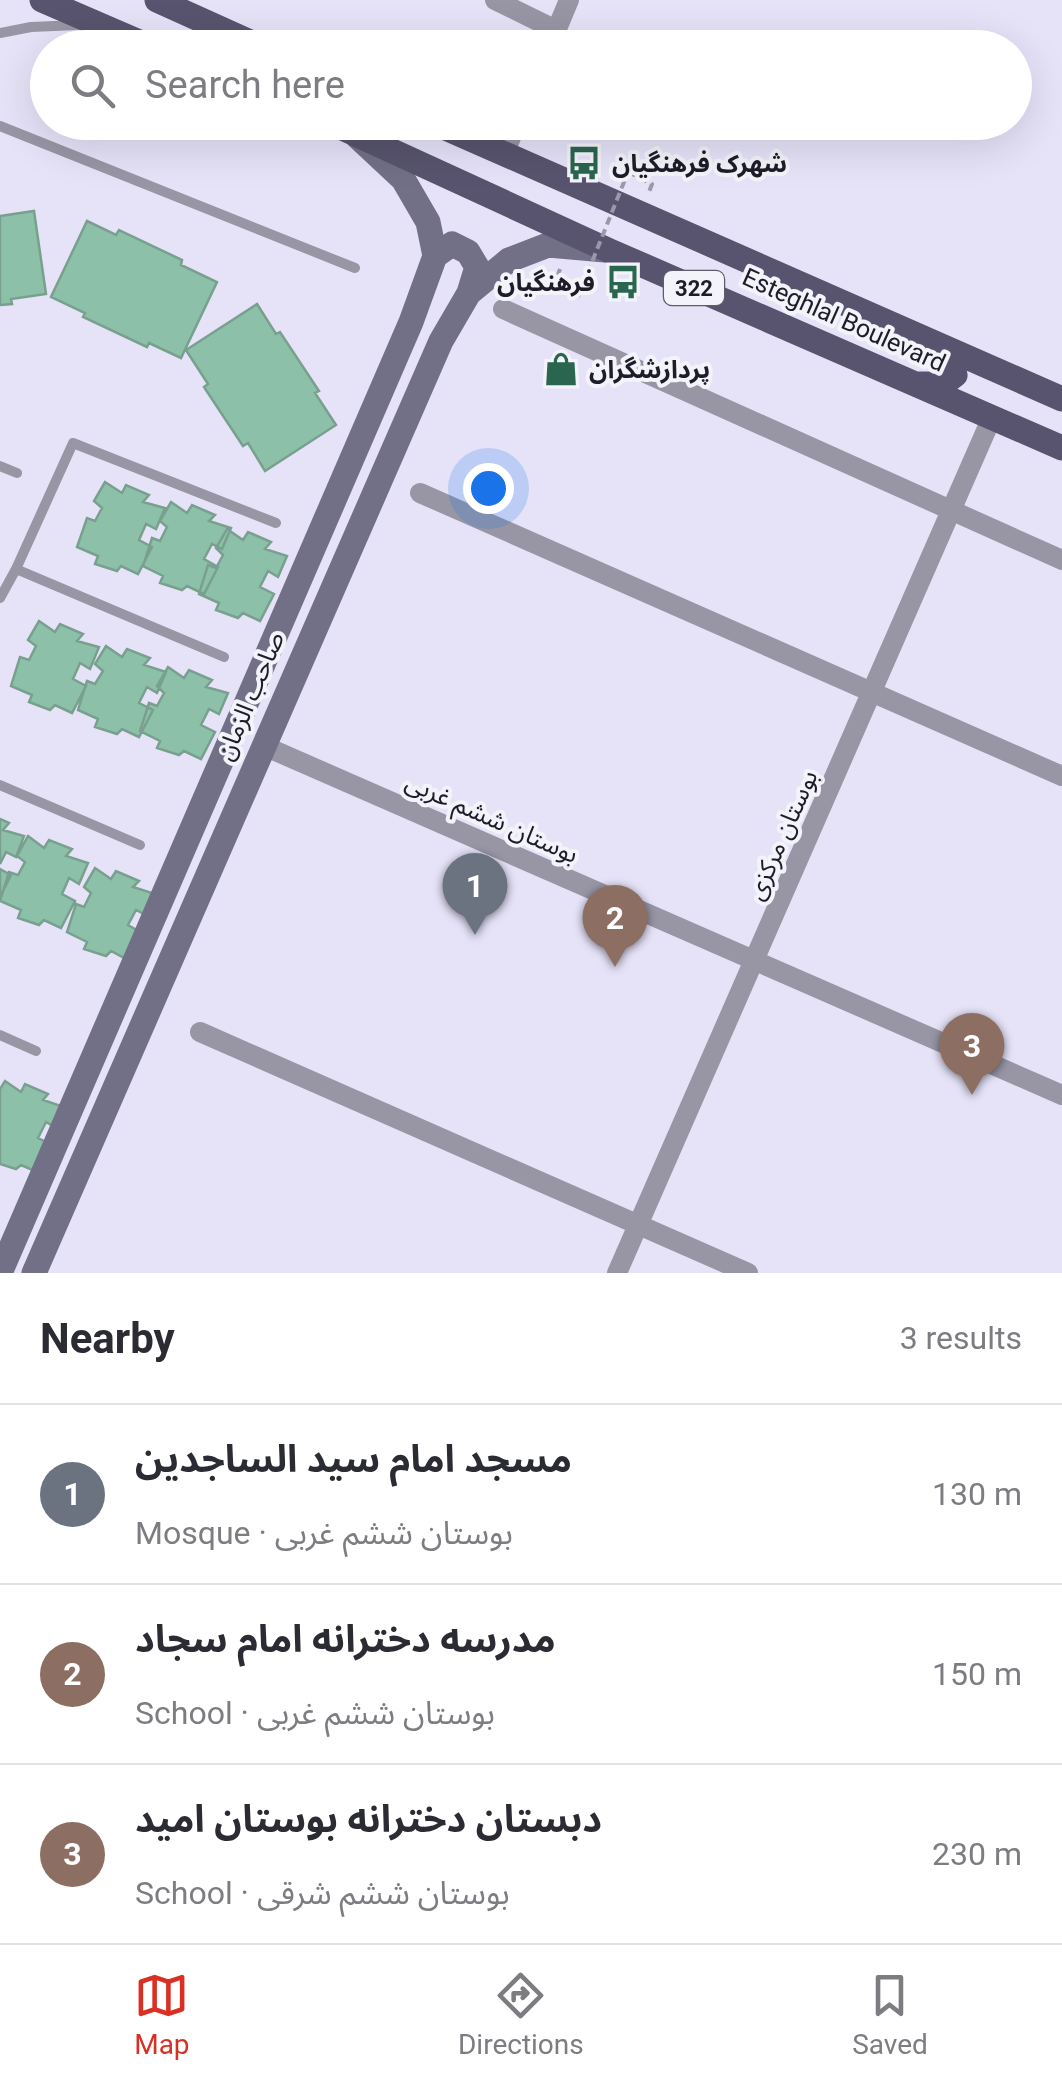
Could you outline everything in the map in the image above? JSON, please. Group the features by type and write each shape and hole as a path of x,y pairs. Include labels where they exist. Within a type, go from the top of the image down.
{"main road":[{"path":"42,0 112,30"},
{"path":"157,0 224,30"},
{"path":"360,140 403,180 428,222 435,256 452,244 468,252 478,267 468,293"},
{"name":"Esteghlal Boulevard","path":"368,140 610,251 1062,448"},
{"name":"Esteghlal Boulevard","path":"471,140 1062,399"},
{"name":"صاحب الزمان","path":"37,1271 441,341 468,293 509,260 548,245 610,251"},
{"name":"صاحب الزمان","path":"4,1256 411,322 435,256"},
{"path":"916,384 943,384 955,375 952,364 933,342"},
{"path":"992,418 1011,376"},
{"path":"4,1256 37,1271"}],"street":[{"path":"495,0 539,30"},
{"path":"556,30 568,0"},
{"path":"504,155 510,140"},
{"path":"503,308 1062,560"},
{"name":"بوستان مرکزی","path":"617,1273 992,418"},
{"path":"420,493 1062,776"},
{"name":"بوستان ششم غربی","path":"264,746 1062,1095"},
{"path":"200,1032 748,1273"}],"lane":[{"path":"0,33 98,24"},
{"path":"0,126 30,138"},
{"path":"35,140 355,268"},
{"path":"0,598 73,444 276,523"},
{"path":"0,466 17,473"},
{"path":"16,569 224,657"},
{"path":"0,785 140,845"},
{"path":"0,1035 36,1051"}],"path":[{"path":"554,286 578,297 628,172 652,184"}],"building":[{"path":"34,211 46,294 11,299 12,304 0,305 0,216"},
{"path":"87,221 116,235 119,230 182,260 181,265 217,282 181,358 83,317 85,313 51,297"},
{"path":"257,304 319,391 315,393 336,425 265,471 248,443 243,446 204,387 208,384 186,350"},
{"path":"105,482 122,493 126,485 149,495 143,502 165,508 156,529 146,524 139,540 152,547 138,574 121,566 117,571 95,564 98,556 77,547 87,518 95,521 102,508 94,501"},
{"path":"171,502 187,513 192,505 215,515 209,521 231,528 222,549 212,544 204,559 218,567 204,594 187,586 182,590 160,583 163,576 143,566 152,538 160,541 167,527 160,521"},
{"path":"227,529 243,540 248,532 271,542 265,549 287,556 278,577 268,571 260,587 274,594 260,621 243,613 238,618 216,610 219,603 199,594 208,565 216,568 223,555 216,548"},
{"path":"39,621 55,632 60,624 83,634 77,641 99,647 90,669 80,663 73,679 86,686 72,713 55,705 50,710 29,702 32,695 11,686 20,657 29,660 36,646 28,640"},
{"path":"106,646 122,657 127,649 150,658 144,665 166,672 157,693 147,687 139,703 153,710 139,737 122,729 117,734 95,727 98,719 78,710 87,681 95,684 103,671 95,664"},
{"path":"168,667 184,678 189,670 212,680 206,687 228,693 219,714 209,709 201,725 215,732 201,759 184,751 179,755 157,748 160,741 140,731 149,703 157,706 164,693 157,686"},
{"path":"0,819 9,823 3,830 24,836 16,857 6,852 0,864"},
{"path":"28,836 44,848 49,840 72,849 66,856 88,863 79,884 69,878 62,894 75,901 61,928 44,920 39,925 18,918 21,910 0,901 9,872 18,875 25,862 17,856"},
{"path":"95,868 111,879 116,871 139,881 133,887 155,894 146,915 136,910 128,925 142,933 128,960 111,951 106,956 84,949 87,942 67,932 76,904 84,907 91,893 84,887"},
{"path":"0,869 11,875 0,897"},
{"path":"5,1081 21,1092 25,1084 48,1094 43,1100 64,1107 56,1128 46,1122 38,1138 52,1145 37,1172 21,1165 16,1169 0,1164 0,1089"}],"place":[{"name":"شهرک فرهنگیان","path":"584,163"},
{"name":"فرهنگیان","path":"623,282"},
{"name":"پردازشگران","path":"561,369"},
{"name":"مسجد امام سید الساجدین","path":"475,935"},
{"name":"مدرسه دخترانه امام سجاد","path":"615,967"},
{"name":"دبستان دخترانه بوستان امید","path":"972,1095"}]}
